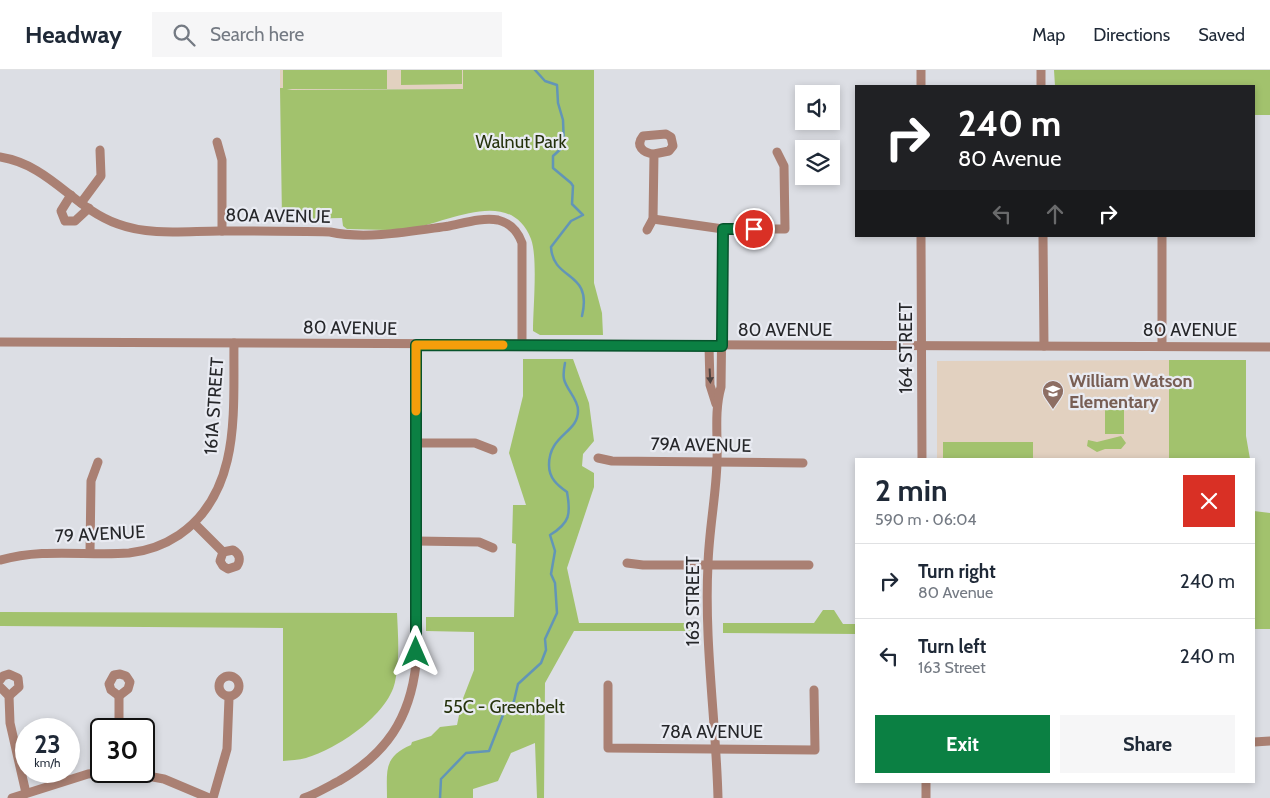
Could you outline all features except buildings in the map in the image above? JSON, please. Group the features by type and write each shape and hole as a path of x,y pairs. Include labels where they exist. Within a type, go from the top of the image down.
{"street":[{"path":"920,70 921,85"},
{"path":"1040,70 1041,85"},
{"path":"217,142 222,160 222,231"},
{"path":"71,195 61,211 65,221 75,221 101,176 100,150"},
{"path":"653,219 723,229 784,229 784,166 777,152"},
{"path":"647,230 653,219 654,154"},
{"name":"80A AVENUE","path":"0,157 19,161 39,170 85,206 117,224 135,229 162,232 330,232 341,234 407,232 470,222 500,221 514,229 520,238 523,251 522,346"},
{"name":"163 STREET","path":"716,404 721,387 723,229"},
{"name":"164 STREET","path":"921,237 922,458"},
{"path":"1043,237 1044,346"},
{"path":"1162,237 1162,346"},
{"name":"80 AVENUE","path":"0,342 522,346 1270,347"},
{"name":"161A STREET","path":"195,524 218,489 228,460 233,426 234,343"},
{"path":"304,798 329,787 370,760 393,735 403,715 411,691 416,664 416,345"},
{"name":"163 STREET","path":"708,346 710,385 716,404 717,462 708,564 709,664 717,748 718,798"},
{"path":"416,443 475,443 493,450"},
{"name":"79A AVENUE","path":"598,458 612,460 803,463"},
{"path":"90,553 91,481 98,462"},
{"path":"195,524 223,552"},
{"name":"79 AVENUE","path":"1,560 28,553 90,553 145,550 171,540 195,524"},
{"path":"416,541 479,542 493,548"},
{"path":"627,563 643,565 809,565"},
{"path":"0,680 3,676 9,674 18,678 19,687 9,696"},
{"name":"78A AVENUE","path":"608,685 608,748 815,750 814,690"},
{"path":"0,687 9,696 10,724 26,793"},
{"path":"119,696 119,718"},
{"path":"213,798 227,749 229,698"},
{"path":"1255,742 1270,741"},
{"path":"12,798 90,774"},
{"path":"155,777 164,779 209,798"},
{"path":"926,783 926,798"}],"shaded area":[{"path":"280,70 463,70 464,89 292,90 280,88"},
{"name":"William Watson Elementary","path":"1169,360 1169,458 937,458 937,361"}],"green space":[{"name":"Walnut Park","path":"283,70 387,70 387,89 287,89 292,90 463,89 463,70 594,70 594,283 602,313 603,335 540,335 533,331 535,270 533,247 531,239 521,223 508,214 493,211 476,212 423,226 393,230 347,229 343,226 342,218 282,219 280,88 283,88"},
{"path":"401,70 462,70 462,84 401,85"},
{"path":"1054,70 1270,70 1270,115 1255,115 1255,85 1055,85"},
{"name":"55C - Greenbelt","path":"523,359 573,359 589,403 594,441 583,454 582,466 594,473 594,487 567,568 579,623 696,623 696,631 574,631 545,683 544,798 537,798 535,743 511,753 498,781 473,789 473,798 387,798 387,773 391,760 395,755 411,745 412,742 431,736 440,727 457,725 462,701 474,670 474,632 426,631 426,617 514,617 516,544 512,543 513,505 526,505 509,453 523,396"},
{"path":"1169,360 1246,360 1246,436 1250,458 1169,458"},
{"path":"1105,410 1124,410 1124,434 1105,434"},
{"path":"1121,436 1126,443 1121,449 1105,449 1097,452 1087,446 1088,440 1097,442"},
{"path":"943,442 1033,442 1033,458 943,458"},
{"path":"1255,511 1270,513 1270,629 1255,629"},
{"path":"823,610 834,610 843,624 855,624 855,634 723,633 723,623 814,623"},
{"path":"0,612 397,613 397,673 390,694 382,707 360,729 318,754 303,759 283,761 283,628 0,626"}],"waterway":[{"path":"535,70 545,81 557,85 558,103 563,120 564,146 553,156 553,168 573,186 572,204 583,215 571,221 551,247 553,258 558,266 578,283 582,291 584,301 582,316"},
{"path":"440,798 441,779 466,753 489,751 503,715 514,701 518,684 541,663 546,650 545,639 557,613 555,583 551,574 555,551 550,535 557,531 565,522 568,517 569,506 567,492 554,481 550,474 550,455 558,440 574,424 578,410 564,379 565,363"}],"slow traffic":[{"path":"416,411 416,345 503,345"}],"place":[{"name":"William Watson Elementary","path":"1053,410"}],"route":[{"path":"416,652 416,345 722,346 723,229 754,229"}]}
